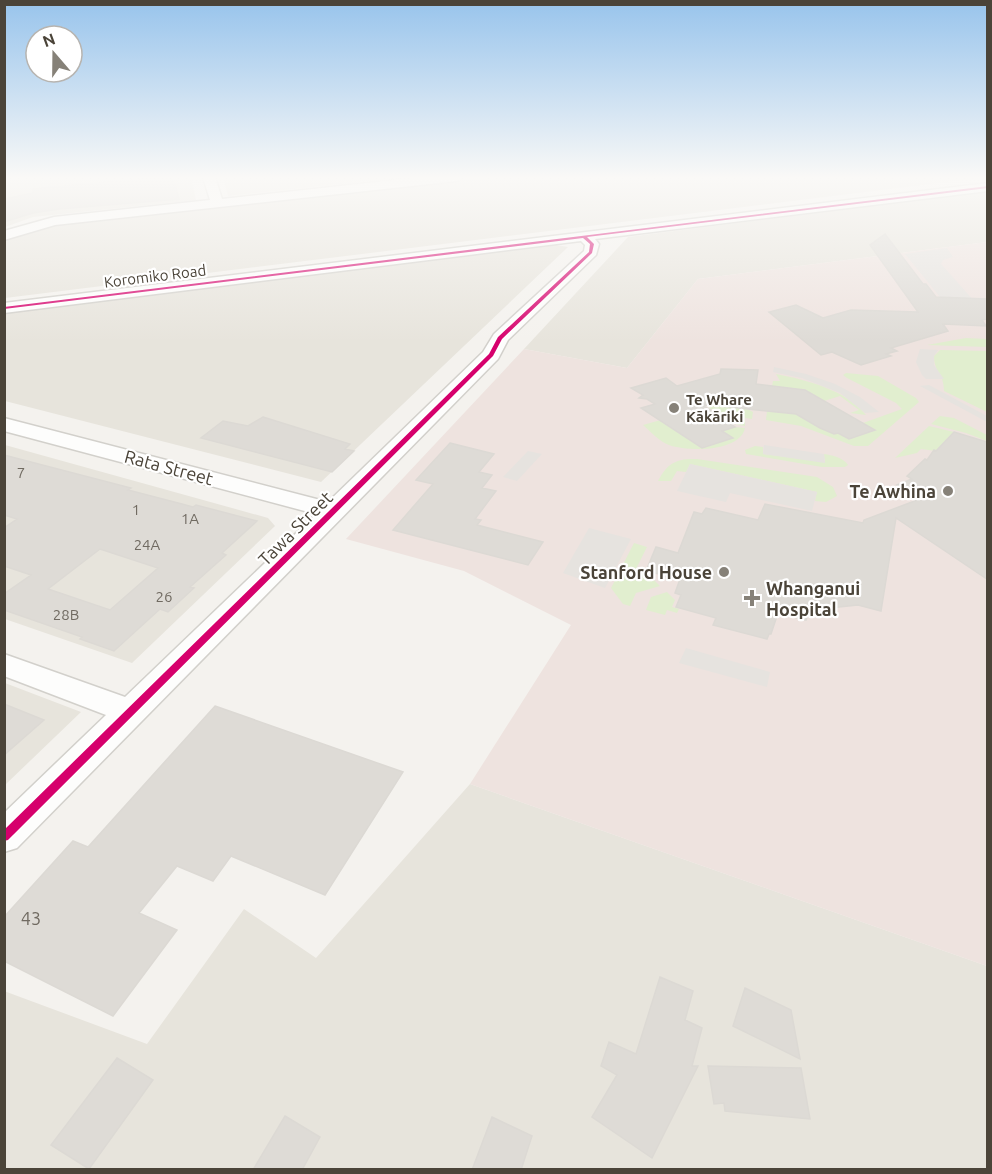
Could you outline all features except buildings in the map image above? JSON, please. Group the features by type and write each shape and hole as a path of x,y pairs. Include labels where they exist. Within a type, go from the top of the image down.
{"street":[{"name":"Koromiko Road","path":"4,308 626,232"},
{"name":"Tawa Street","path":"4,837 491,355 500,338 591,252 592,244 584,237"},
{"name":"Rata Street","path":"4,424 334,511"},
{"path":"4,664 130,712"}],"shaded area":[{"path":"27,232 542,232 5,298 5,240"},
{"path":"669,232 987,232 987,242 698,279 627,368 524,349 628,237"},
{"name":"Whanganui Hospital","path":"987,242 987,966 470,784 571,625 464,571 346,539 524,349 627,368 698,279"},
{"path":"556,245 568,247 321,482 5,401 4,312"},
{"path":"947,248 953,257 943,260 941,264 976,303 987,302 987,317 951,297 940,297 905,254"},
{"path":"920,349 938,350 934,356 934,365 944,379 926,379 922,375 916,362"},
{"path":"774,367 806,374 835,384 860,397 879,412 865,413 840,393 802,378 773,372"},
{"path":"929,385 987,416 987,422 920,386"},
{"path":"5,445 268,518 275,526 132,663 5,619"},
{"path":"764,445 824,454 825,463 763,454"},
{"path":"528,451 542,454 517,481 503,477"},
{"path":"690,464 817,492 812,511 730,493 726,502 677,491"},
{"path":"589,528 631,539 605,588 563,573"},
{"path":"686,648 770,672 767,687 679,663"},
{"path":"5,683 81,712 5,785"},
{"path":"470,784 987,966 987,1169 5,1169 4,991 147,1044 244,909 316,958"}],"green space":[{"path":"966,338 987,339 987,347 927,345"},
{"path":"940,350 987,351 987,412 944,391 934,362 934,356"},
{"path":"846,373 878,376 919,402 868,446 854,446 801,426 766,420 767,411 795,412 849,439 874,430 863,423 902,409 896,403 847,378 843,375"},
{"path":"776,374 825,387 848,399 866,415 850,413 859,410 840,396 824,401 807,391 772,386 773,381 780,381"},
{"path":"731,400 753,412 752,419 745,418 745,426 734,424 708,407"},
{"path":"682,414 702,448 732,438 722,431 735,427 745,428 734,442 724,446 713,448 689,449 666,444 643,425"},
{"path":"940,416 954,418 987,435 987,441 931,424"},
{"path":"929,426 954,432 936,451 921,449 917,453 895,458"},
{"path":"755,446 763,447 763,454 825,462 824,454 841,459 848,465 822,467 746,454 745,450"},
{"path":"684,459 817,477 833,487 837,496 826,502 815,501 817,492 690,464 686,472 677,471 671,481 658,481 673,463"},
{"path":"634,543 647,547 636,569 646,572 660,586 636,593 630,606 623,604 611,588"},
{"path":"667,592 675,600 672,607 679,609 677,613 667,610 665,615 646,610 651,597"}],"cycle path":[{"path":"4,308 624,232"},
{"path":"4,837 491,355 500,338 591,252 592,244 584,237"}],"place":[{"name":"Te Whare Kākāriki","path":"674,408"},
{"name":"Te Awhina","path":"948,491"},
{"name":"Stanford House","path":"724,572"},
{"name":"Whanganui Hospital","path":"752,598"}]}
